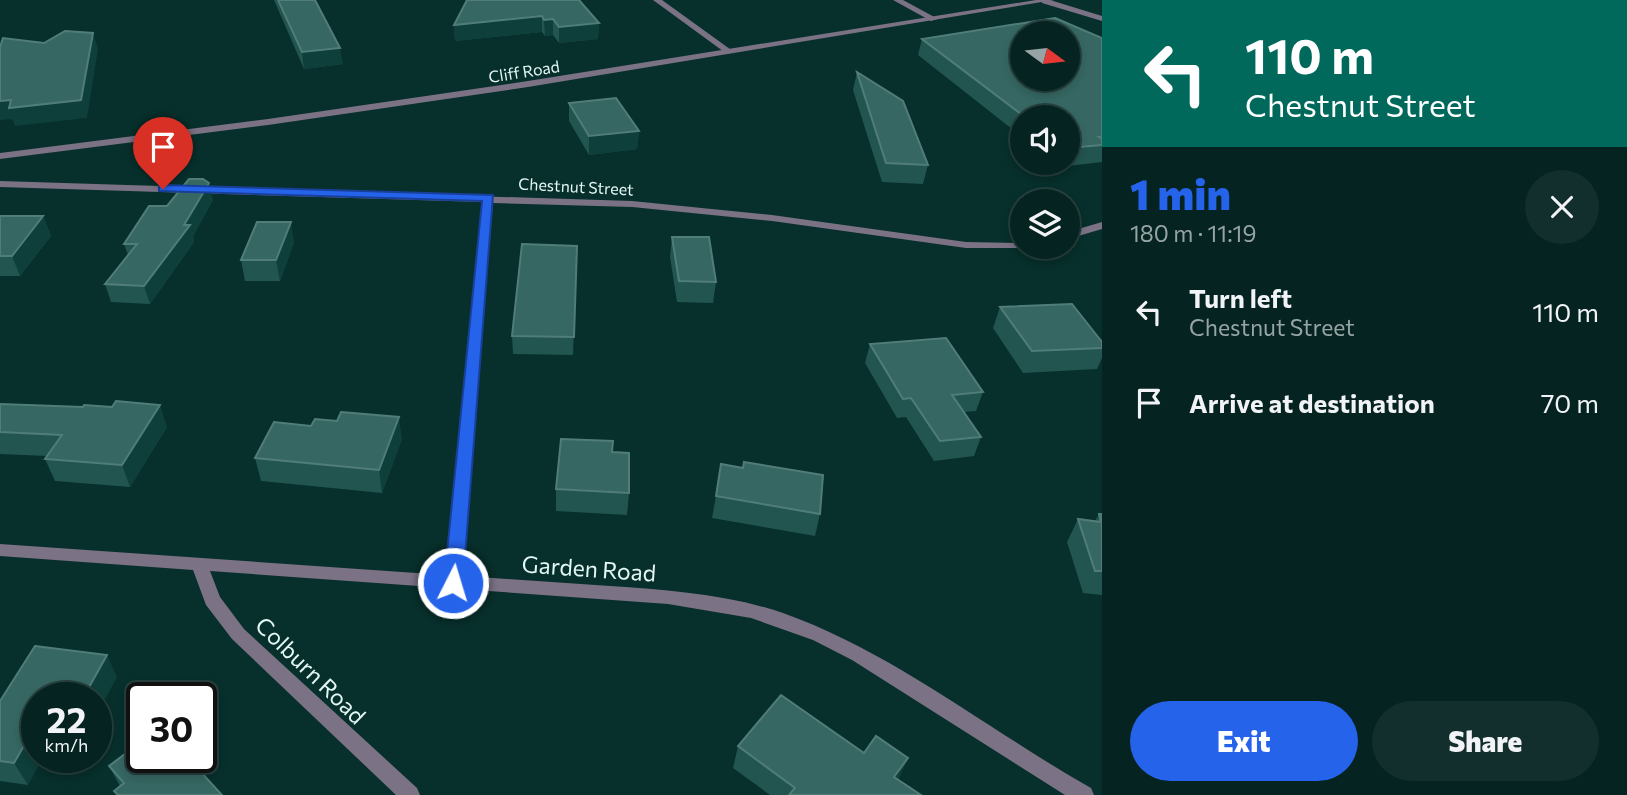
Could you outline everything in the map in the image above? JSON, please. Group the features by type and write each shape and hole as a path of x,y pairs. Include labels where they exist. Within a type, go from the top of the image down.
{"street":[{"path":"657,0 730,52"},
{"path":"898,0 934,19"},
{"path":"1047,1 1102,19"},
{"name":"Cliff Road","path":"0,156 329,113 1047,1"},
{"name":"Chestnut Street","path":"0,184 488,198 685,208 966,245 1010,246"},
{"path":"453,583 488,198"},
{"path":"1080,232 1102,225"},
{"name":"Garden Road","path":"0,550 695,600 779,620 828,641 911,685 1050,776 1084,795"},
{"name":"Colburn Road","path":"199,564 212,600 238,634 410,795"}],"building":[{"path":"278,0 315,0 340,48 302,52"},
{"path":"467,0 579,0 599,23 559,27 553,19 544,20 542,16 454,25"},
{"path":"1055,18 1062,21 1036,21"},
{"path":"1010,25 1010,91 1080,91 1080,29 1102,38 1102,137 1099,137 1102,139 1102,145 1080,147 1080,105 1010,106 922,39"},
{"path":"65,31 93,33 81,100 9,108 11,100 0,101 0,47 3,38 44,43"},
{"path":"857,72 903,101 928,165 886,163"},
{"path":"616,98 639,131 589,136 569,103"},
{"path":"189,179 203,179 209,183 184,225 190,225 144,286 105,284 137,244 124,244 149,206 167,206"},
{"path":"0,216 43,216 12,256 0,256"},
{"path":"257,222 291,222 276,260 241,260"},
{"path":"672,237 709,237 716,282 679,281"},
{"path":"522,244 577,246 574,337 512,336"},
{"path":"1072,304 1102,342 1102,348 1032,351 1000,307"},
{"path":"946,338 983,392 952,395 981,437 940,441 911,398 903,399 870,344"},
{"path":"116,401 160,405 122,465 45,459 62,435 0,432 0,404 112,407"},
{"path":"341,412 399,417 379,470 255,458 274,422 311,426 315,419 337,421"},
{"path":"561,439 613,441 612,452 629,453 629,493 556,489"},
{"path":"744,462 823,475 820,514 716,496 721,464 743,468"},
{"path":"1099,514 1102,514 1102,571 1095,571 1078,519 1101,522"},
{"path":"35,646 107,655 92,682 21,682 21,751 14,763 0,761 0,701"},
{"path":"781,695 864,753 876,736 908,758 894,777 921,795 789,795 795,788 738,746"},
{"path":"126,753 126,773 202,773 222,795 118,795 114,791 124,783 112,769 112,764"}],"route":[{"path":"163,189 488,198 453,583"}]}
